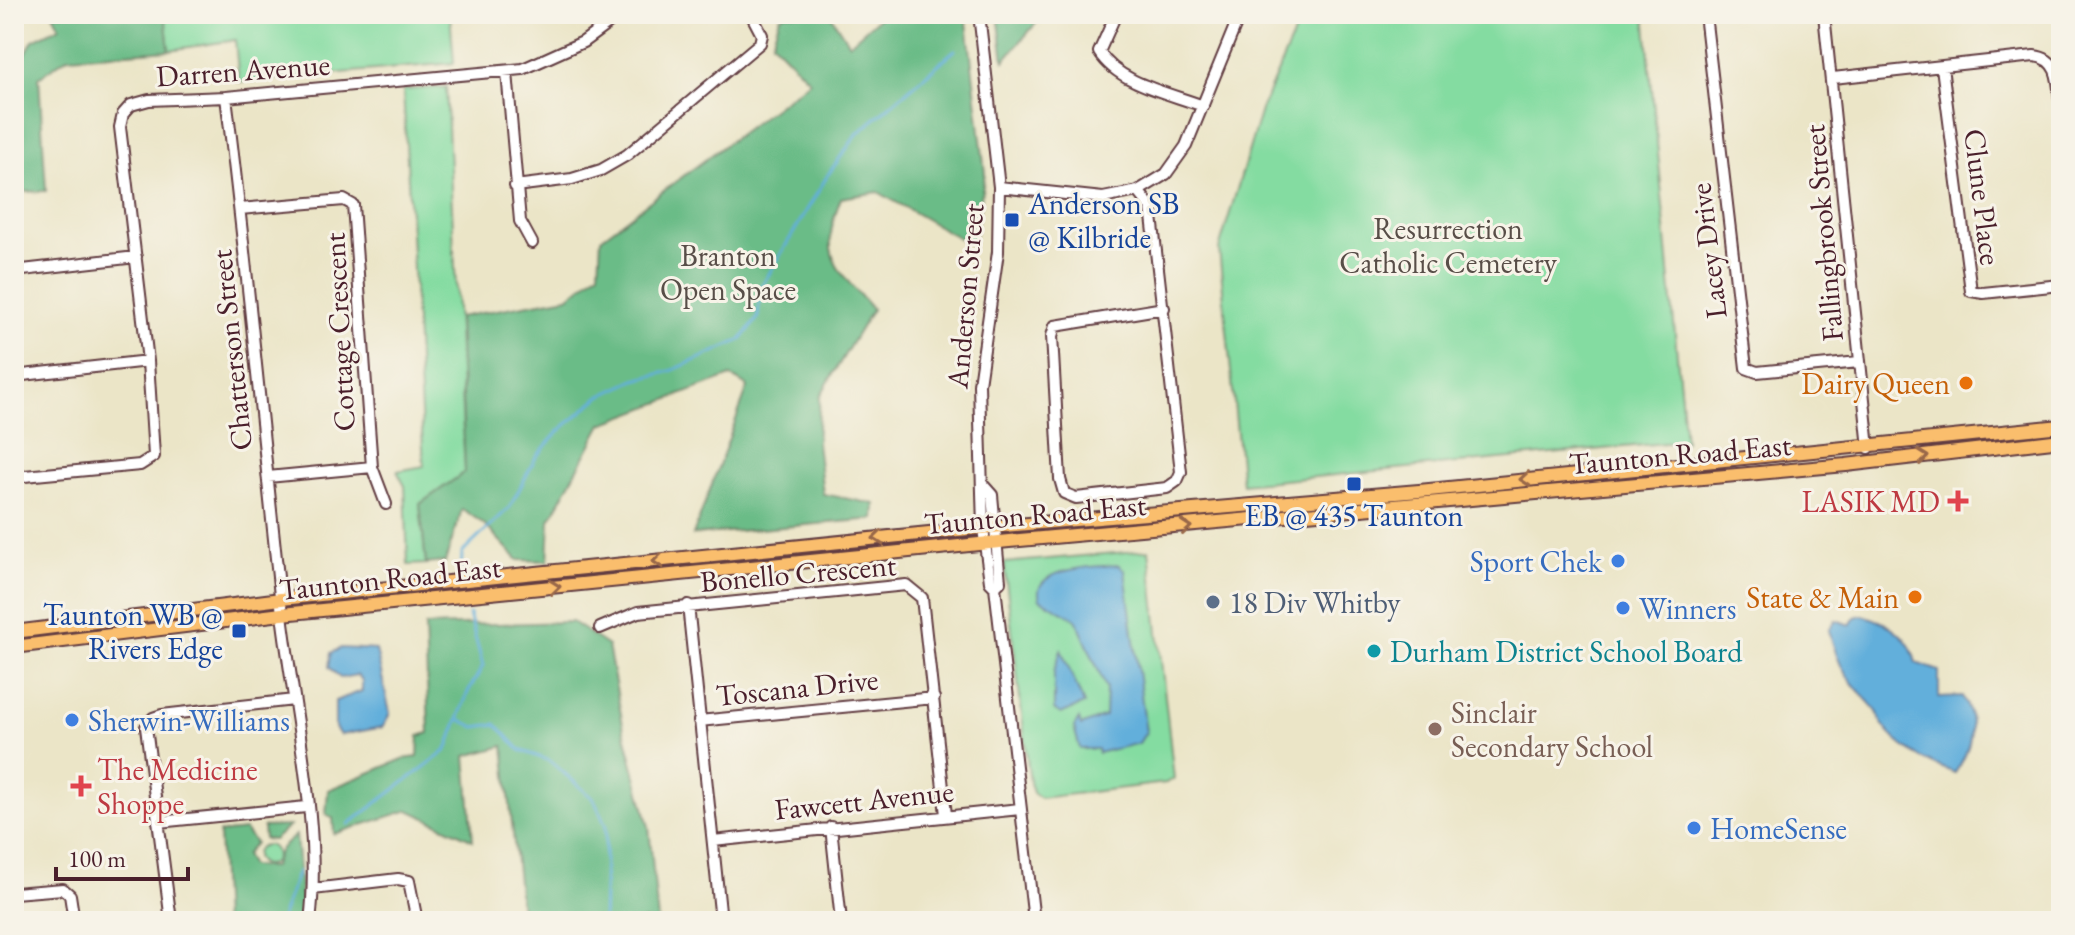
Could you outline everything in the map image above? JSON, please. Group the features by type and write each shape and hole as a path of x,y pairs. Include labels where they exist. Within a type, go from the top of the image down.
{"main road":[{"name":"Taunton Road East","path":"14,632 281,599 989,527 1869,448 2061,426"},
{"name":"Taunton Road East","path":"14,647 282,614 990,543 2034,446 2061,440"},
{"path":"2034,446 2061,451"},
{"path":"695,557 698,574"},
{"path":"620,565 623,580"}],"street":[{"name":"Darren Avenue","path":"136,257 120,127 123,114 131,105 149,100 226,97 507,72 554,57 583,42 621,14"},
{"path":"515,186 572,179 601,170 627,155 760,43 762,35 751,14"},
{"name":"Anderson Street","path":"979,14 999,187 998,252 979,384 984,486 992,495 990,543 1000,582 995,587 1034,921"},
{"path":"1116,14 1099,52 1106,63 1121,75 1203,106"},
{"path":"999,187 1091,198 1138,191 1166,174 1186,146 1240,14"},
{"name":"Lacey Drive","path":"1705,14 1746,368 1757,372 1859,362"},
{"name":"Fallingbrook Street","path":"1824,14 1869,448"},
{"path":"1833,78 2048,57 2055,64 2061,112"},
{"name":"Clune Place","path":"1942,67 1971,291 1983,293 2061,285"},
{"path":"507,72 520,221 532,243"},
{"name":"Chatterson Street","path":"226,97 306,807 313,889 310,921"},
{"path":"1138,191 1151,207 1164,308 1181,472 1177,481 1167,488 1076,498 1064,493 1060,479 1052,336 1055,326 1164,308"},
{"name":"Cottage Crescent","path":"240,209 344,200 353,205 372,467 268,477"},
{"path":"14,271 136,257 156,446 154,456 148,463 14,477"},
{"path":"14,376 148,361"},
{"path":"372,467 386,504"},
{"name":"Bonello Crescent","path":"699,721 688,605 906,585 922,598 934,698"},
{"path":"600,628 638,612 688,605"},
{"path":"934,698 946,815"},
{"name":"Toscana Drive","path":"721,921 699,721 934,698"},
{"path":"171,921 146,727 153,718 294,700"},
{"path":"158,822 306,807"},
{"name":"Fawcett Avenue","path":"713,841 1020,809"},
{"path":"831,827 841,921"},
{"path":"313,889 398,879 409,881 417,921"},
{"path":"14,893 63,889 70,895 74,921"}],"green space":[{"path":"53,14 165,14 169,50 68,57 39,77 46,191 16,192 14,75 33,40 60,27"},
{"path":"165,14 450,14 454,63 239,82 235,40 169,50"},
{"name":"Branton Open Space","path":"786,14 830,14 849,44 883,14 966,14 985,173 973,246 878,192 841,198 831,234 831,248 840,271 872,309 820,396 817,443 823,494 875,504 874,519 693,535 748,387 731,376 602,424 550,520 548,561 518,560 484,524 462,509 445,562 426,564 420,504 465,472 459,317 568,297 599,272 601,238 810,81 772,42 780,17"},
{"path":"998,14 1044,14 1004,61"},
{"name":"Resurrection Catholic Cemetery","path":"1315,14 1645,14 1685,441 1242,484 1219,249 1261,110 1296,29"},
{"path":"446,87 465,472 420,504 426,564 408,565 405,486 397,471 424,466 403,90"},
{"path":"1149,550 1174,779 1166,783 1040,798 1033,793 1030,783 1004,563"},
{"path":"572,622 608,646 624,730 649,827 658,921 522,921 504,746 466,756 473,840 409,810 334,834 333,818 326,814 328,790 403,759 418,757 419,736 429,733 425,626"},
{"path":"290,826 273,840 264,839 263,827"},
{"path":"245,830 255,843 245,855 251,866 273,867 280,849 296,835 303,921 223,921 219,833"},
{"path":"266,845 273,848 276,855 273,862 266,865 259,862 256,855 259,848"}],"water":[{"path":"1119,565 1125,571 1146,732 1139,743 1098,753 1097,749 1080,749 1074,727 1079,719 1081,726 1105,716 1106,688 1076,619 1040,599 1039,588 1045,580 1068,570"},
{"path":"1861,615 1888,625 1909,645 1916,663 1939,671 1939,697 1962,696 1971,725 1965,755 1955,773 1925,760 1898,742 1846,674 1829,630 1836,620 1850,625 1855,617"},
{"path":"341,648 376,650 390,713 383,727 340,735 335,728 335,701 362,691 362,680 357,675 340,678 329,667 331,653"},
{"path":"1061,650 1084,704 1061,714 1054,710 1054,671"}],"waterway":[{"path":"14,36 20,14"},
{"path":"461,574 462,553 510,507 536,457 558,432 599,397 635,380 671,371 741,340 758,318 760,289 829,173 858,133 955,50"},
{"path":"349,824 447,750 468,692 483,666 469,614"},
{"path":"459,719 475,727 496,724 520,750 550,761 594,799 606,826 603,921"},
{"path":"280,921 298,871"}],"place":[{"name":"Anderson SB @ Kilbride","path":"1012,220"},
{"name":"Dairy Queen","path":"1966,383"},
{"name":"EB @ 435 Taunton","path":"1354,484"},
{"name":"LASIK MD","path":"1958,501"},
{"name":"Sport Chek","path":"1618,561"},
{"name":"State & Main","path":"1915,597"},
{"name":"18 Div Whitby","path":"1213,602"},
{"name":"Winners","path":"1623,608"},
{"name":"Taunton WB @ Rivers Edge","path":"239,631"},
{"name":"Durham District School Board","path":"1374,651"},
{"name":"Sherwin-Williams","path":"72,720"},
{"name":"Sinclair Secondary School","path":"1435,729"},
{"name":"The Medicine Shoppe","path":"81,786"},
{"name":"HomeSense","path":"1694,828"}]}
